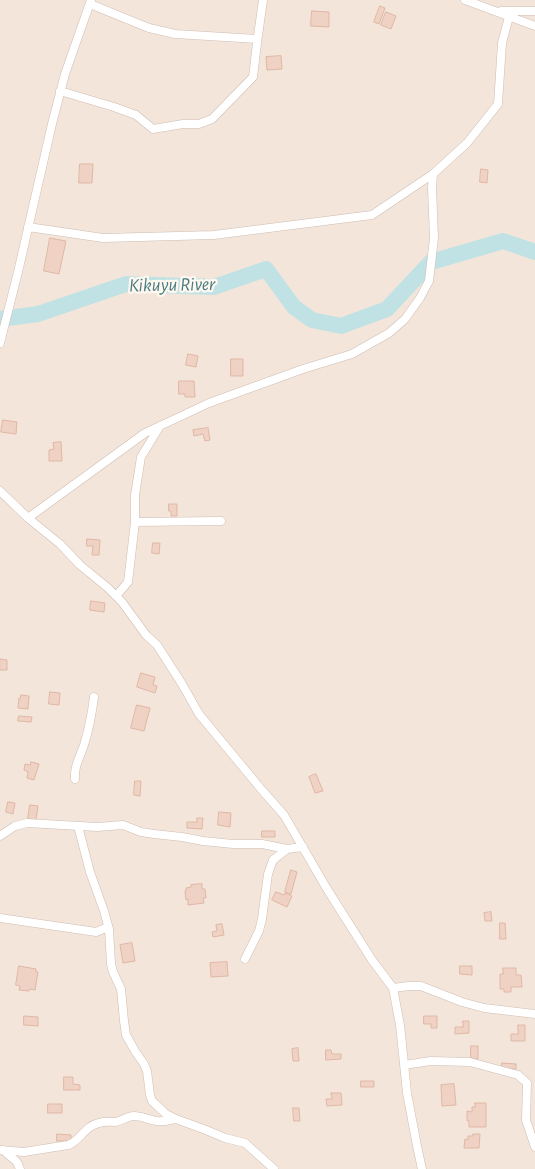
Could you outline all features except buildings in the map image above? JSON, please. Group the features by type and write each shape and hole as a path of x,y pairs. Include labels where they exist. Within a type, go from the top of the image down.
{"street":[{"path":"60,91 136,115 153,129 182,124 199,124 212,119 253,77 264,0"},
{"path":"465,0 535,26"},
{"path":"0,342 60,91 91,2 149,28 175,34 257,39"},
{"path":"494,11 531,11 535,6"},
{"path":"28,227 103,238 214,236 372,216 433,174 467,143 498,104 502,42 509,16"},
{"path":"28,518 145,433 209,404 271,380 352,354 389,333 405,319 429,281 434,238 433,174"},
{"path":"116,596 128,582 141,457 160,426"},
{"path":"0,492 60,544 80,566 116,596 146,635 157,645 199,714 284,815 372,960 393,988 400,1025 407,1093 422,1169"},
{"path":"135,522 221,521"},
{"path":"74,779 76,763 84,744 92,714 94,697"},
{"path":"0,836 15,826 27,823 97,827 123,825 141,832 154,834 233,844 262,844 287,849 303,848"},
{"path":"78,826 83,850 108,927 111,964 121,989 126,1035 147,1071 152,1101 166,1114 176,1119 225,1138 245,1143 274,1169"},
{"path":"245,959 259,931 268,874 273,860 287,849"},
{"path":"0,918 96,932 108,927"},
{"path":"393,988 421,986 462,1002 484,1008 535,1014"},
{"path":"404,1065 431,1061 470,1062 518,1075 527,1083 526,1120 535,1147"},
{"path":"2,1150 34,1152 72,1144 87,1128 93,1125 117,1122 128,1117 139,1116 156,1121 176,1119"},
{"path":"2,1150 17,1162 20,1169"}],"shaded area":[{"path":"0,0 535,0 535,1169 0,1169"}],"waterway":[{"name":"Kikuyu River","path":"0,319 38,314 126,284 214,287 266,269 294,307 312,320 341,326 387,309 431,262 503,241 535,252"}]}
